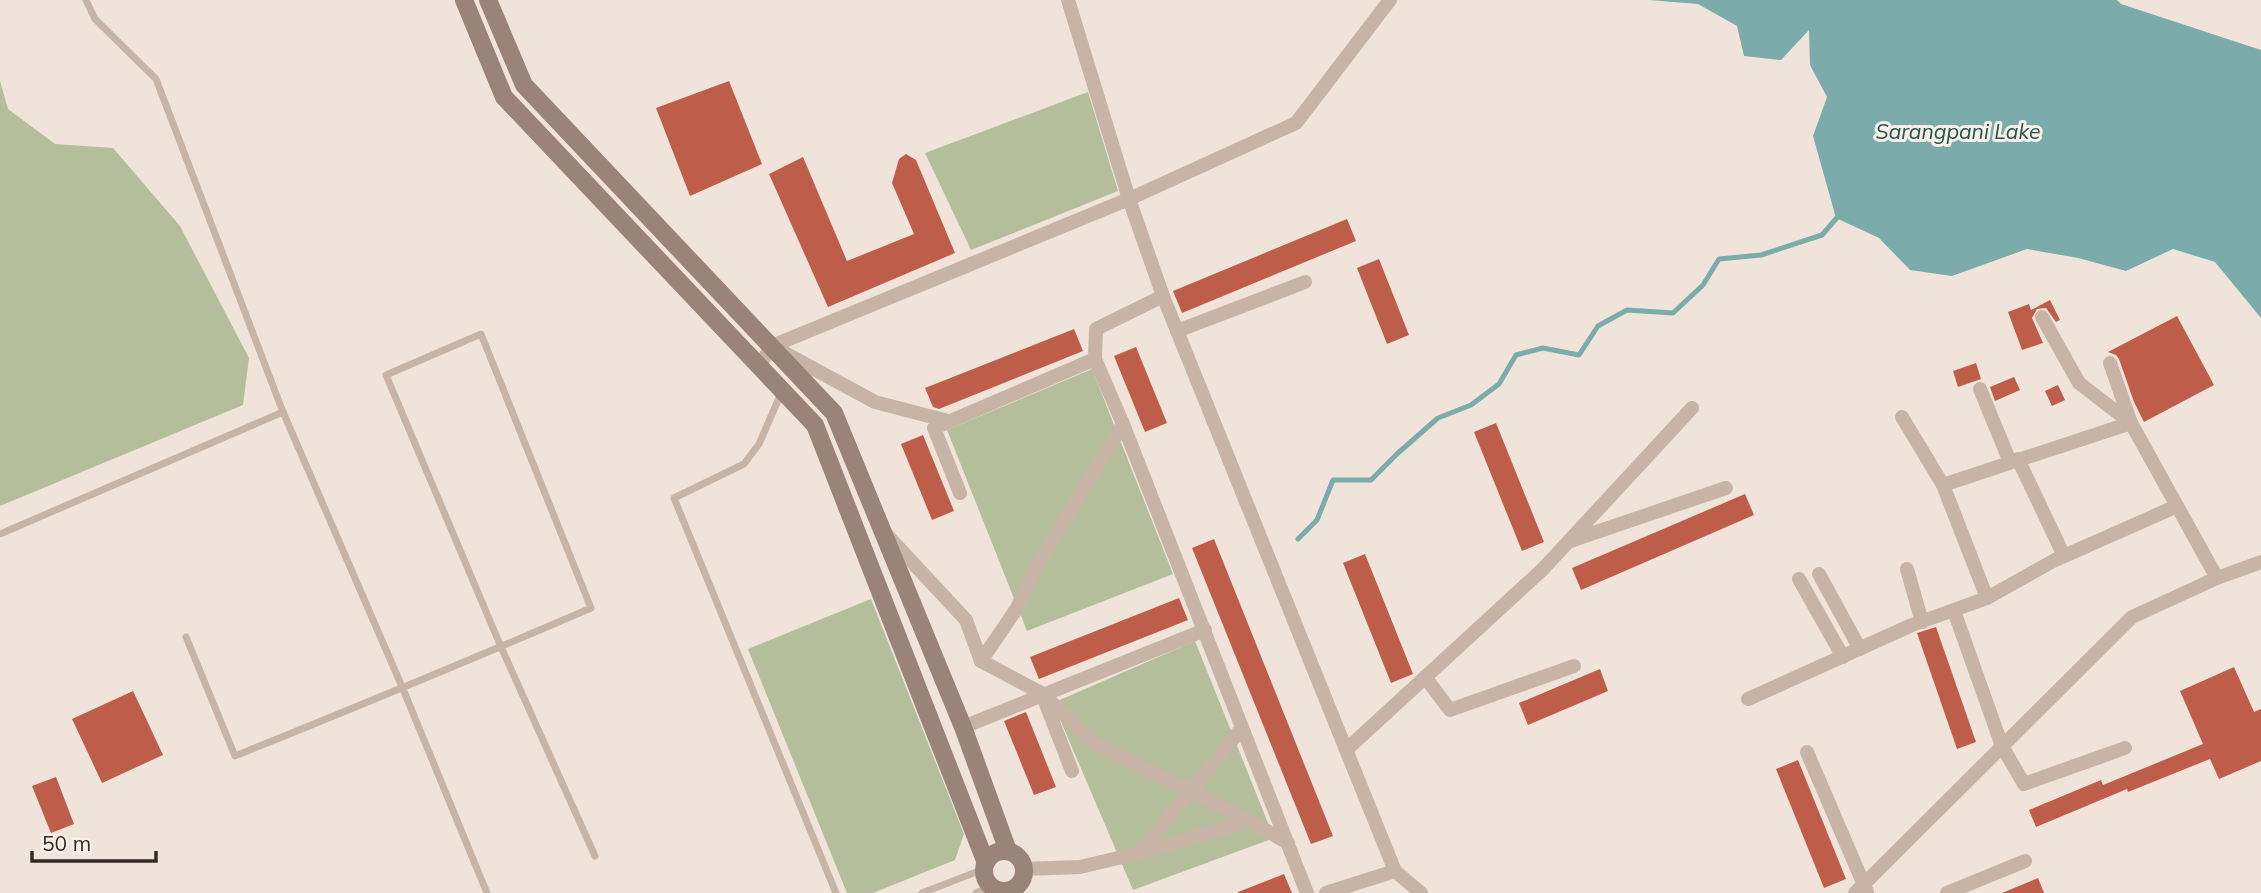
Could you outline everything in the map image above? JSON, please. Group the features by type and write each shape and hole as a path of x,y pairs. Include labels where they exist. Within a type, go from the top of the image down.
{"street":[{"path":"464,0 504,97 814,425 926,709 985,866 987,882 1006,887 1250,821"},
{"path":"488,0 524,85 834,412 963,727 1008,851 1019,858 1006,887"},
{"path":"1068,0 1129,199 1163,296 1395,871 1421,893"},
{"path":"759,366 772,346 1129,199 1296,123 1390,0"},
{"path":"1177,331 1305,282"},
{"path":"1163,296 1096,329 1095,359 1205,630 1307,893"},
{"path":"2042,317 2079,383 2132,423"},
{"path":"772,346 875,402 948,421"},
{"path":"960,493 934,428 1095,359"},
{"path":"2110,363 2132,423 2217,578"},
{"path":"1980,390 2064,556"},
{"path":"1346,750 1543,569 1692,408"},
{"path":"1902,417 1943,485 1987,598"},
{"path":"1943,485 2132,423"},
{"path":"981,661 1017,608 1034,571 1123,424"},
{"path":"1569,541 1726,488"},
{"path":"1748,699 1922,622 1987,598 2064,556 2177,506"},
{"path":"880,527 966,620 981,661 1043,694 1092,742 1250,821 1288,843"},
{"path":"1807,752 1862,890 2132,617 2217,578 2261,562"},
{"path":"1907,569 1922,622"},
{"path":"1819,574 1860,649"},
{"path":"1799,579 1843,657"},
{"path":"1954,611 2002,746 2024,784 2125,748"},
{"path":"963,727 1205,630"},
{"path":"1425,677 1450,710 1574,666"},
{"path":"1043,694 1072,771"},
{"path":"926,709 951,700"},
{"path":"1139,853 1242,728"},
{"path":"985,866 995,853 1008,851"},
{"path":"1947,893 2025,861"},
{"path":"1326,893 1395,871"}],"lane":[{"path":"86,0 95,19 156,79 283,412 403,689 487,893"},
{"path":"186,637 235,756 403,689 501,647 592,608 481,334 386,374 501,647 595,856"},
{"path":"782,390 759,444 744,464 674,498 836,893"},
{"path":"0,534 283,412"},
{"path":"922,893 985,866"}],"green space":[{"path":"0,81 8,109 55,144 113,148 180,226 249,358 243,405 0,506"},
{"path":"1088,92 1118,191 971,250 925,153"},
{"path":"1092,369 1173,574 1027,631 947,430"},
{"path":"871,599 964,834 955,860 873,893 847,893 748,649"},
{"path":"1195,641 1274,838 1133,890 1053,703"}],"water":[{"name":"Sarangpani Lake","path":"1649,0 2117,0 2121,4 2261,50 2261,318 2215,262 2173,249 2126,271 2078,258 2027,249 1952,276 1910,270 1879,238 1836,218 1813,136 1827,97 1810,65 1809,30 1781,60 1744,56 1737,26 1698,4"}],"building":[{"path":"729,81 762,164 690,196 656,108"},
{"path":"906,154 916,160 955,253 828,307 769,174 803,157 847,261 914,234 892,183 899,159"},
{"path":"1347,219 1356,241 1182,313 1173,291"},
{"path":"1379,259 1409,335 1387,344 1357,268"},
{"path":"2050,300 2060,320 2056,322 2046,308 2037,309 2032,318 2043,343 2022,350 2008,312 2029,304 2031,310"},
{"path":"2177,316 2214,385 2144,422 2119,359 2108,352"},
{"path":"1074,329 1083,351 939,409 933,407 925,388"},
{"path":"1136,347 1167,423 1145,432 1114,356"},
{"path":"1976,363 1981,379 1958,387 1953,371"},
{"path":"2014,377 2020,390 1995,401 1990,387"},
{"path":"2058,385 2065,400 2052,406 2045,391"},
{"path":"1496,423 1544,542 1522,551 1474,432"},
{"path":"923,435 954,511 932,520 901,444"},
{"path":"1745,494 1754,515 1581,590 1572,568"},
{"path":"1214,539 1333,836 1311,844 1192,548"},
{"path":"1365,554 1413,674 1391,683 1343,563"},
{"path":"1179,598 1188,620 1039,679 1030,657"},
{"path":"1936,627 1976,742 1957,749 1917,633"},
{"path":"2234,667 2254,712 2261,709 2261,761 2219,779 2210,759 2128,792 2127,789 2036,827 2029,810 2101,780 2103,785 2203,744 2180,691"},
{"path":"1600,669 1608,691 1528,725 1519,703"},
{"path":"133,691 163,755 102,783 72,719"},
{"path":"1026,712 1056,787 1034,795 1004,721"},
{"path":"1798,760 1846,879 1824,888 1776,769"},
{"path":"56,777 74,824 51,833 32,786"},
{"path":"1284,874 1292,893 1238,893 1238,892"},
{"path":"2038,878 2044,893 2002,893"}],"waterway":[{"path":"1298,539 1317,520 1333,480 1371,480 1438,418 1471,405 1499,384 1516,355 1543,348 1579,355 1598,326 1627,310 1673,313 1703,285 1719,259 1761,255 1822,235 1841,213"}]}
